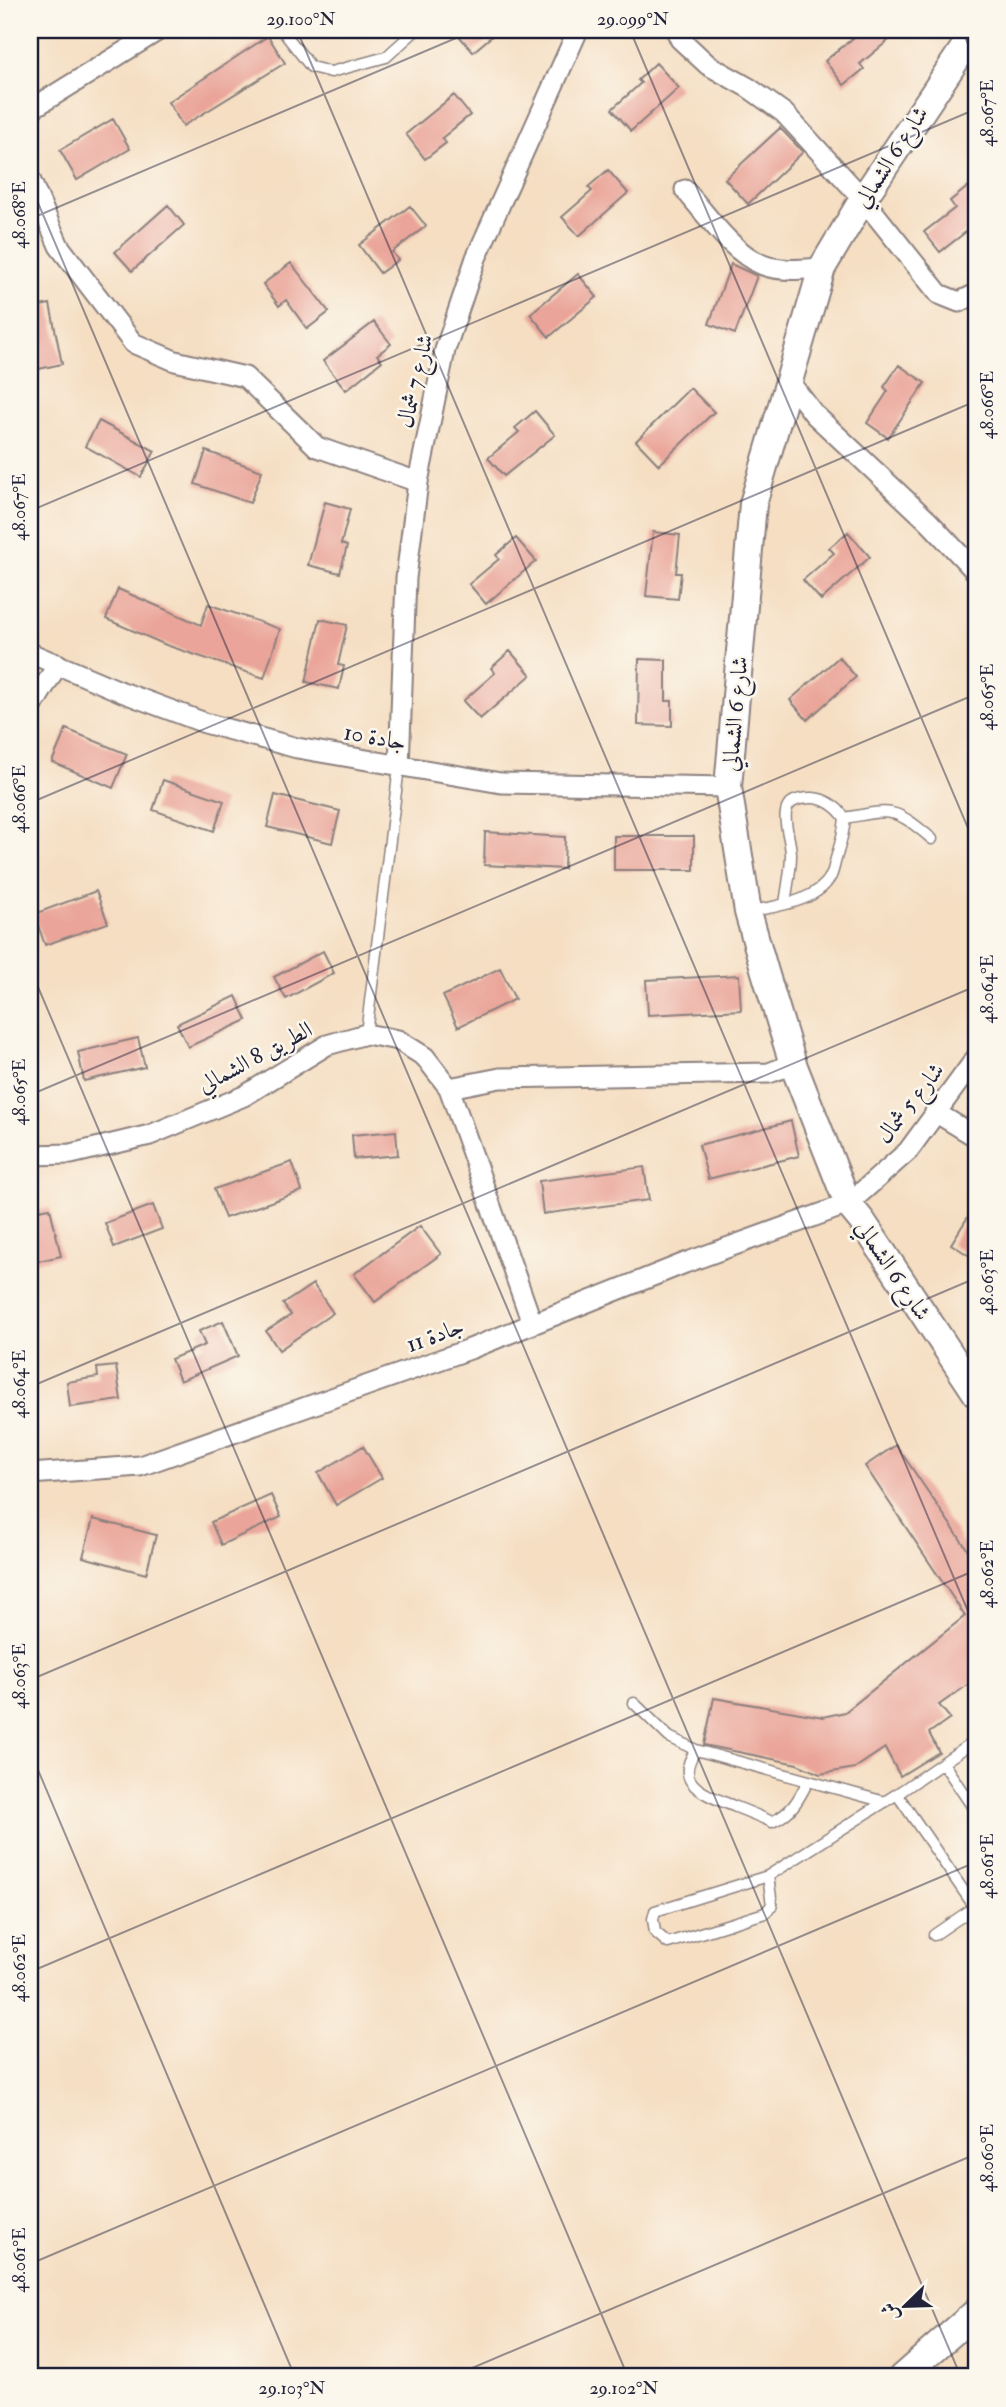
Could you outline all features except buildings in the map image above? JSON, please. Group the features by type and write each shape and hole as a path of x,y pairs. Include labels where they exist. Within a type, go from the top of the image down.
{"street":[{"path":"30,110 159,30"},
{"name":"شارع 7 شمال","path":"399,767 406,578 418,482 445,350 476,258 578,30"},
{"path":"676,30 708,65 784,113 863,199 939,294 959,302 976,293"},
{"name":"شارع 6 الشمالي","path":"976,31 863,199 822,268 753,504 728,787 748,912 793,1064 848,1205 862,1221 976,1393"},
{"path":"30,179 59,246 132,343 175,361 245,377 317,447 418,482"},
{"path":"685,190 736,247 763,265 787,269 822,268"},
{"path":"788,380 814,414 929,522 976,572"},
{"name":"جادة 10","path":"30,653 205,723 297,748 501,783 728,787"},
{"path":"30,710 58,664"},
{"name":"الطريق 8 الشمالي","path":"30,1155 71,1154 150,1135 244,1096 327,1045 366,1034 398,1040 425,1057 449,1088 532,1323"},
{"name":"شارع 5 شمال","path":"848,1205 908,1151 976,1058"},
{"path":"449,1088 500,1078 769,1073 793,1064"},
{"path":"935,1112 976,1137"},
{"name":"جادة 11","path":"30,1474 140,1466 470,1349 685,1263 848,1205"},
{"path":"902,2377 976,2312"}],"lane":[{"path":"282,30 311,67 331,72 386,57 416,30"},
{"path":"366,1034 399,767"},
{"path":"748,912 785,904 815,892 831,875 844,835 845,818 832,804 816,798 798,801 787,808 785,821 791,853 785,904"},
{"path":"845,818 874,812 896,813 906,817 932,839"},
{"path":"634,1703 669,1737 696,1750 886,1802"},
{"path":"768,1876 772,1905 765,1913 668,1943 655,1932 655,1912 768,1876 886,1802 976,1740"},
{"path":"696,1750 688,1761 688,1777 698,1791 772,1822 785,1816 797,1803 808,1781"},
{"path":"943,1763 976,1812"},
{"path":"897,1794 976,1908 934,1934"}]}
